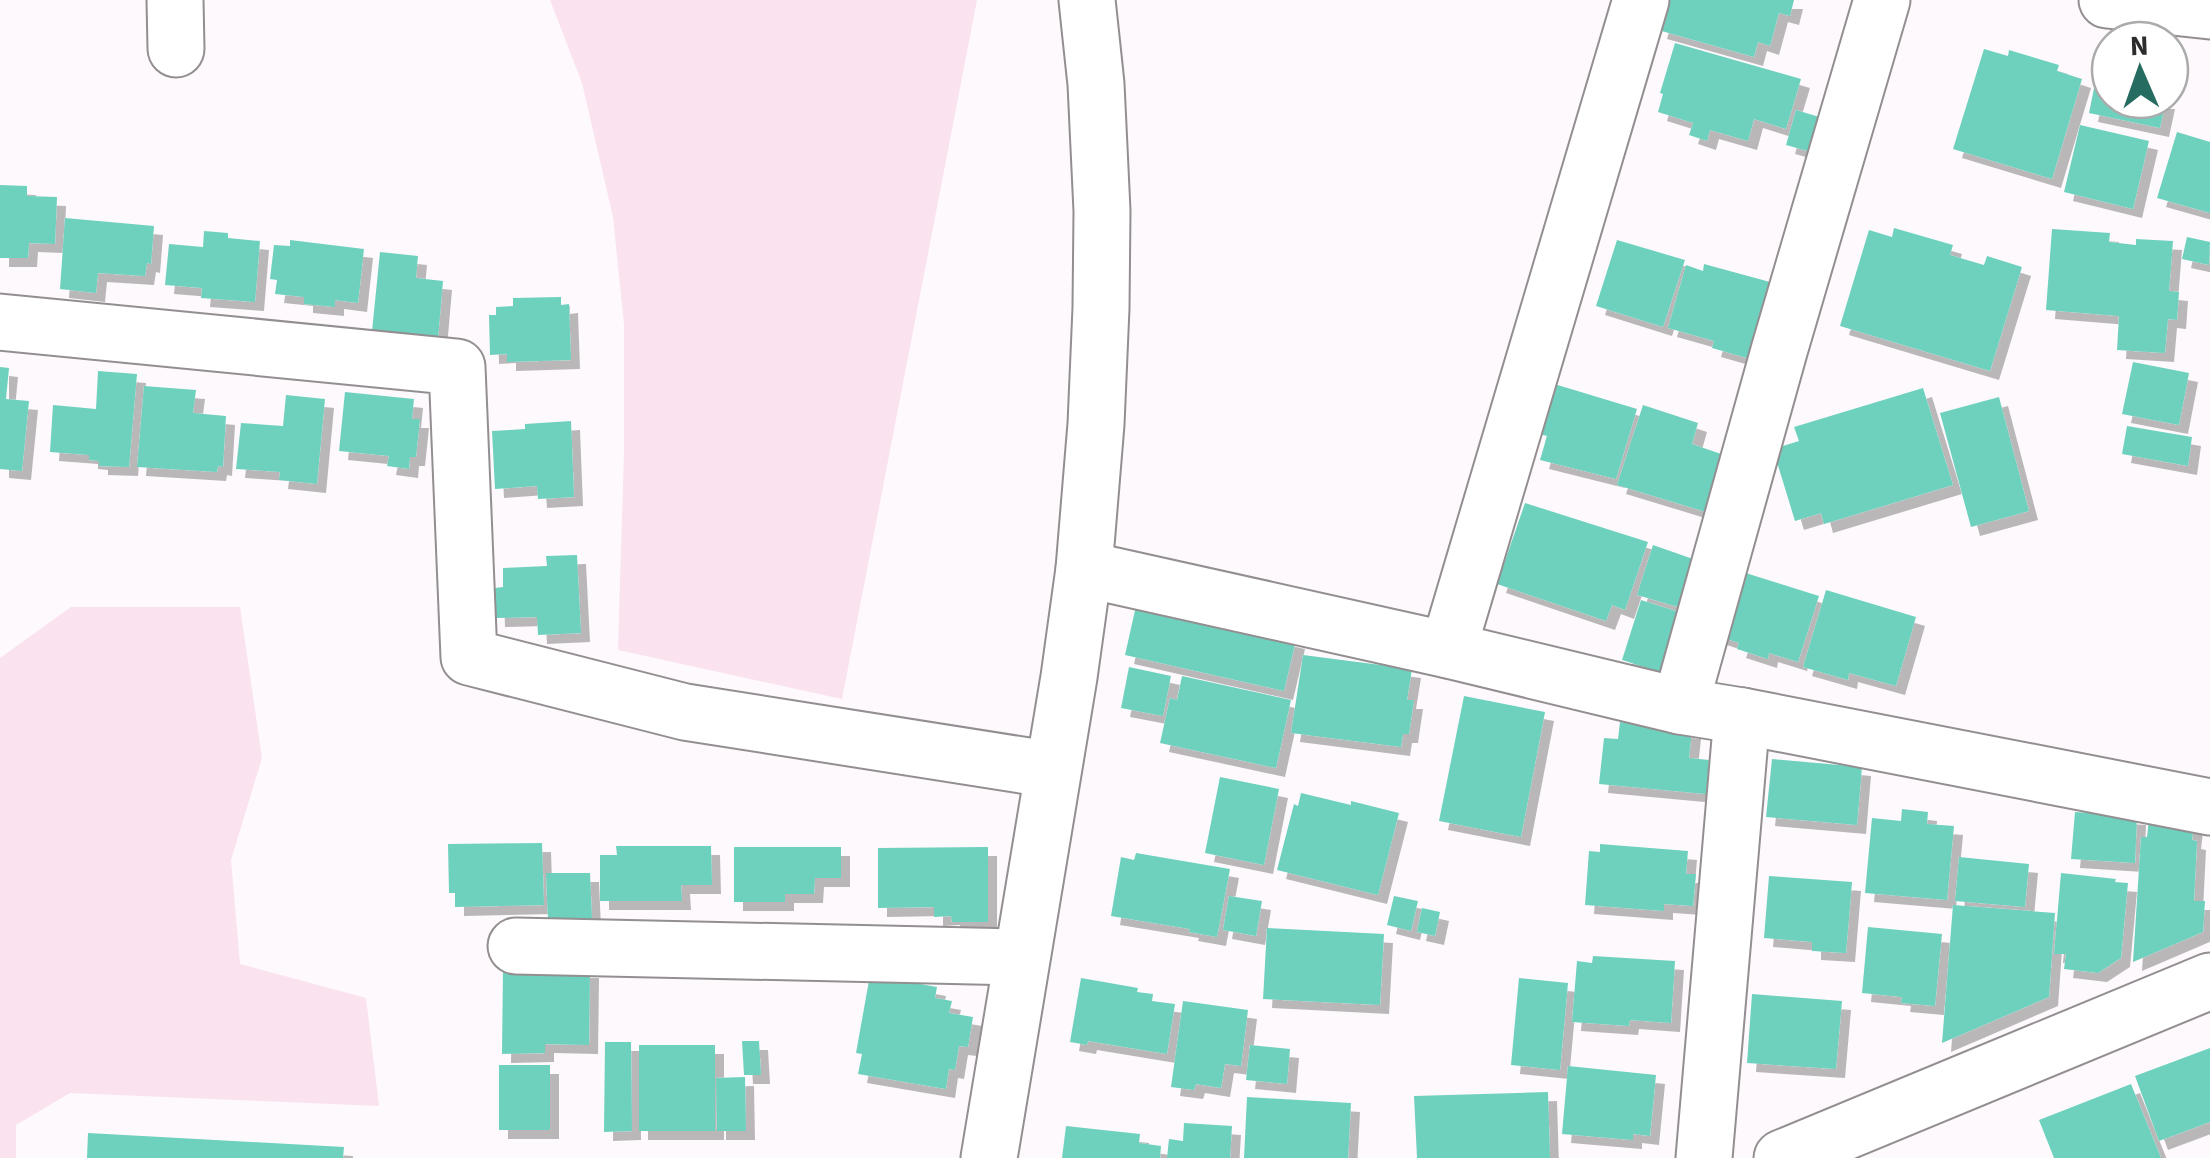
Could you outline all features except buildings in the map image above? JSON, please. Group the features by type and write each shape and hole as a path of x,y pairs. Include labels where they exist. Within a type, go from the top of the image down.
{"street":[{"path":"988,1158 1084,569 1096,424 1102,230 1096,84 1087,0"},
{"path":"1448,650 1641,0"},
{"path":"1680,706 1882,0"},
{"path":"2108,0 2210,10"},
{"path":"0,322 457,367 470,657 686,712 1054,770"},
{"path":"1084,569 1680,706 2210,807"},
{"path":"1704,1158 1742,716"},
{"path":"516,946 1021,957"},
{"path":"1782,1158 2210,981"}],"shaded area":[{"path":"550,0 977,0 842,699 618,650 624,324 613,217 582,83"},
{"path":"71,607 240,607 262,758 231,860 240,964 366,998 379,1106 70,1093 16,1125 16,1158 0,1158 0,658"}]}
